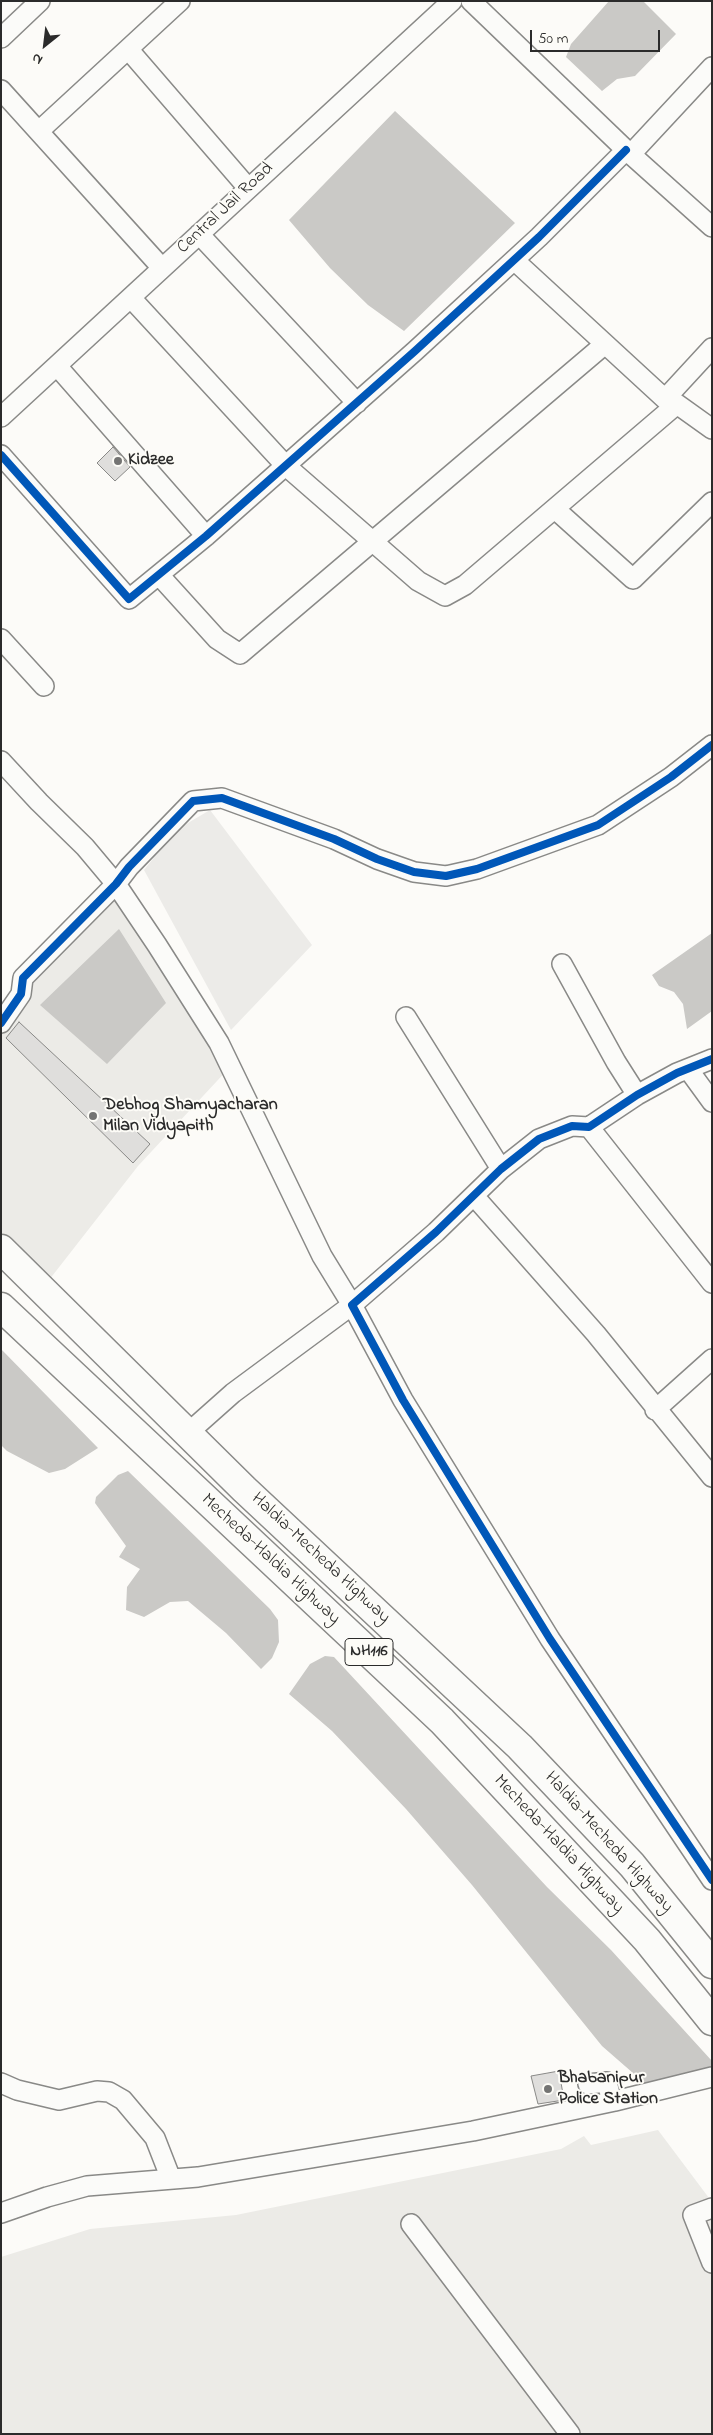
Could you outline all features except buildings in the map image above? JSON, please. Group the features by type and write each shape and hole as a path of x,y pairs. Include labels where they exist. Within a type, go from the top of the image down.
{"highway":[{"name":"Haldia-Mecheda Highway","path":"1,1249 244,1489 520,1748 632,1865 712,1964"},
{"name":"Mecheda-Haldia Highway","path":"1,1307 442,1721 647,1940 712,2022"}],"street":[{"path":"1,38 40,1"},
{"path":"39,131 180,1"},
{"name":"Central Jail Road","path":"1,417 452,1"},
{"path":"471,1 629,152 709,220"},
{"path":"128,49 248,188"},
{"path":"1,455 129,599 206,536 357,403 629,152 712,68"},
{"path":"1,90 162,268"},
{"path":"199,234 357,403"},
{"path":"514,260 671,402 712,429"},
{"path":"131,298 286,466 418,581 445,596 465,586 555,509 671,402 712,348"},
{"path":"159,575 217,639 240,654 371,540 605,344"},
{"path":"56,366 206,536"},
{"path":"555,509 633,579 712,502"},
{"path":"1,639 44,686"},
{"path":"1,1024 20,994 23,978 116,884 129,867 193,801 222,798 334,839 377,859 414,872 446,876 476,869 598,825 671,777 712,745"},
{"path":"1,761 85,847 116,884 219,1042 267,1146 296,1200 322,1256 352,1305 403,1400 550,1639 712,1880"},
{"path":"562,964 616,1062 637,1095"},
{"path":"406,1017 501,1169"},
{"path":"188,1433 233,1393 352,1305 474,1196 501,1169 539,1139 572,1126 589,1127 637,1095 712,1058"},
{"path":"688,1069 712,1102"},
{"path":"589,1127 712,1283"},
{"path":"474,1196 596,1334 655,1410 712,1477"},
{"path":"655,1410 712,1360"},
{"path":"1,2213 87,2186 198,2177 473,2131 615,2101 712,2077"},
{"path":"1,2082 17,2090 59,2100 97,2091 109,2092 123,2100 155,2138 171,2180"},
{"path":"588,2084 607,2082 611,2098 615,2101"},
{"path":"712,2208 693,2215 712,2263"},
{"path":"411,2224 570,2434"}],"shaded area":[{"path":"609,1 643,1 676,34 635,76 617,79 602,91 566,57 571,44"},
{"path":"395,111 515,223 404,331 368,305 330,268 289,220"},
{"path":"210,810 312,945 231,1030 144,870 176,830"},
{"name":"Debhog Shamyacharan Milan Vidyapith","path":"116,884 230,1067 138,1166 42,1289 1,1249 1,1023 21,994"},
{"path":"119,929 166,1003 107,1064 40,1005"},
{"path":"712,933 712,1011 687,1029 683,1004 674,992 659,986 652,975"},
{"path":"1,1349 98,1448 65,1469 49,1473 7,1451 1,1445"},
{"path":"128,1471 270,1609 278,1620 279,1642 272,1658 261,1669 226,1633 188,1601 170,1602 144,1617 126,1610 127,1587 140,1569 119,1557 126,1546 95,1503 96,1497 118,1475"},
{"path":"325,1656 334,1657 547,1887 611,1950 712,2061 712,2067 649,2087 602,2046 472,1885 406,1809 332,1731 289,1694 310,1664"},
{"path":"658,2130 712,2202 712,2434 1,2434 1,2257 90,2229 236,2215 561,2149 584,2136 591,2145"}],"cycle path":[{"path":"1,455 129,599 206,536 415,351 539,237 626,150"},
{"path":"1,1023 21,994 23,978 116,884 129,867 193,801 222,798 334,839 377,859 414,872 446,876 477,869 598,825 671,777 712,745"},
{"path":"712,1059 677,1073 637,1095 589,1127 572,1126 539,1139 501,1169 436,1232 352,1305 403,1400 550,1639 712,1880"}],"place":[{"name":"Kidzee","path":"118,461"},
{"name":"Debhog Shamyacharan Milan Vidyapith","path":"93,1116"},
{"name":"Bhabanipur Police Station","path":"548,2089"}]}
